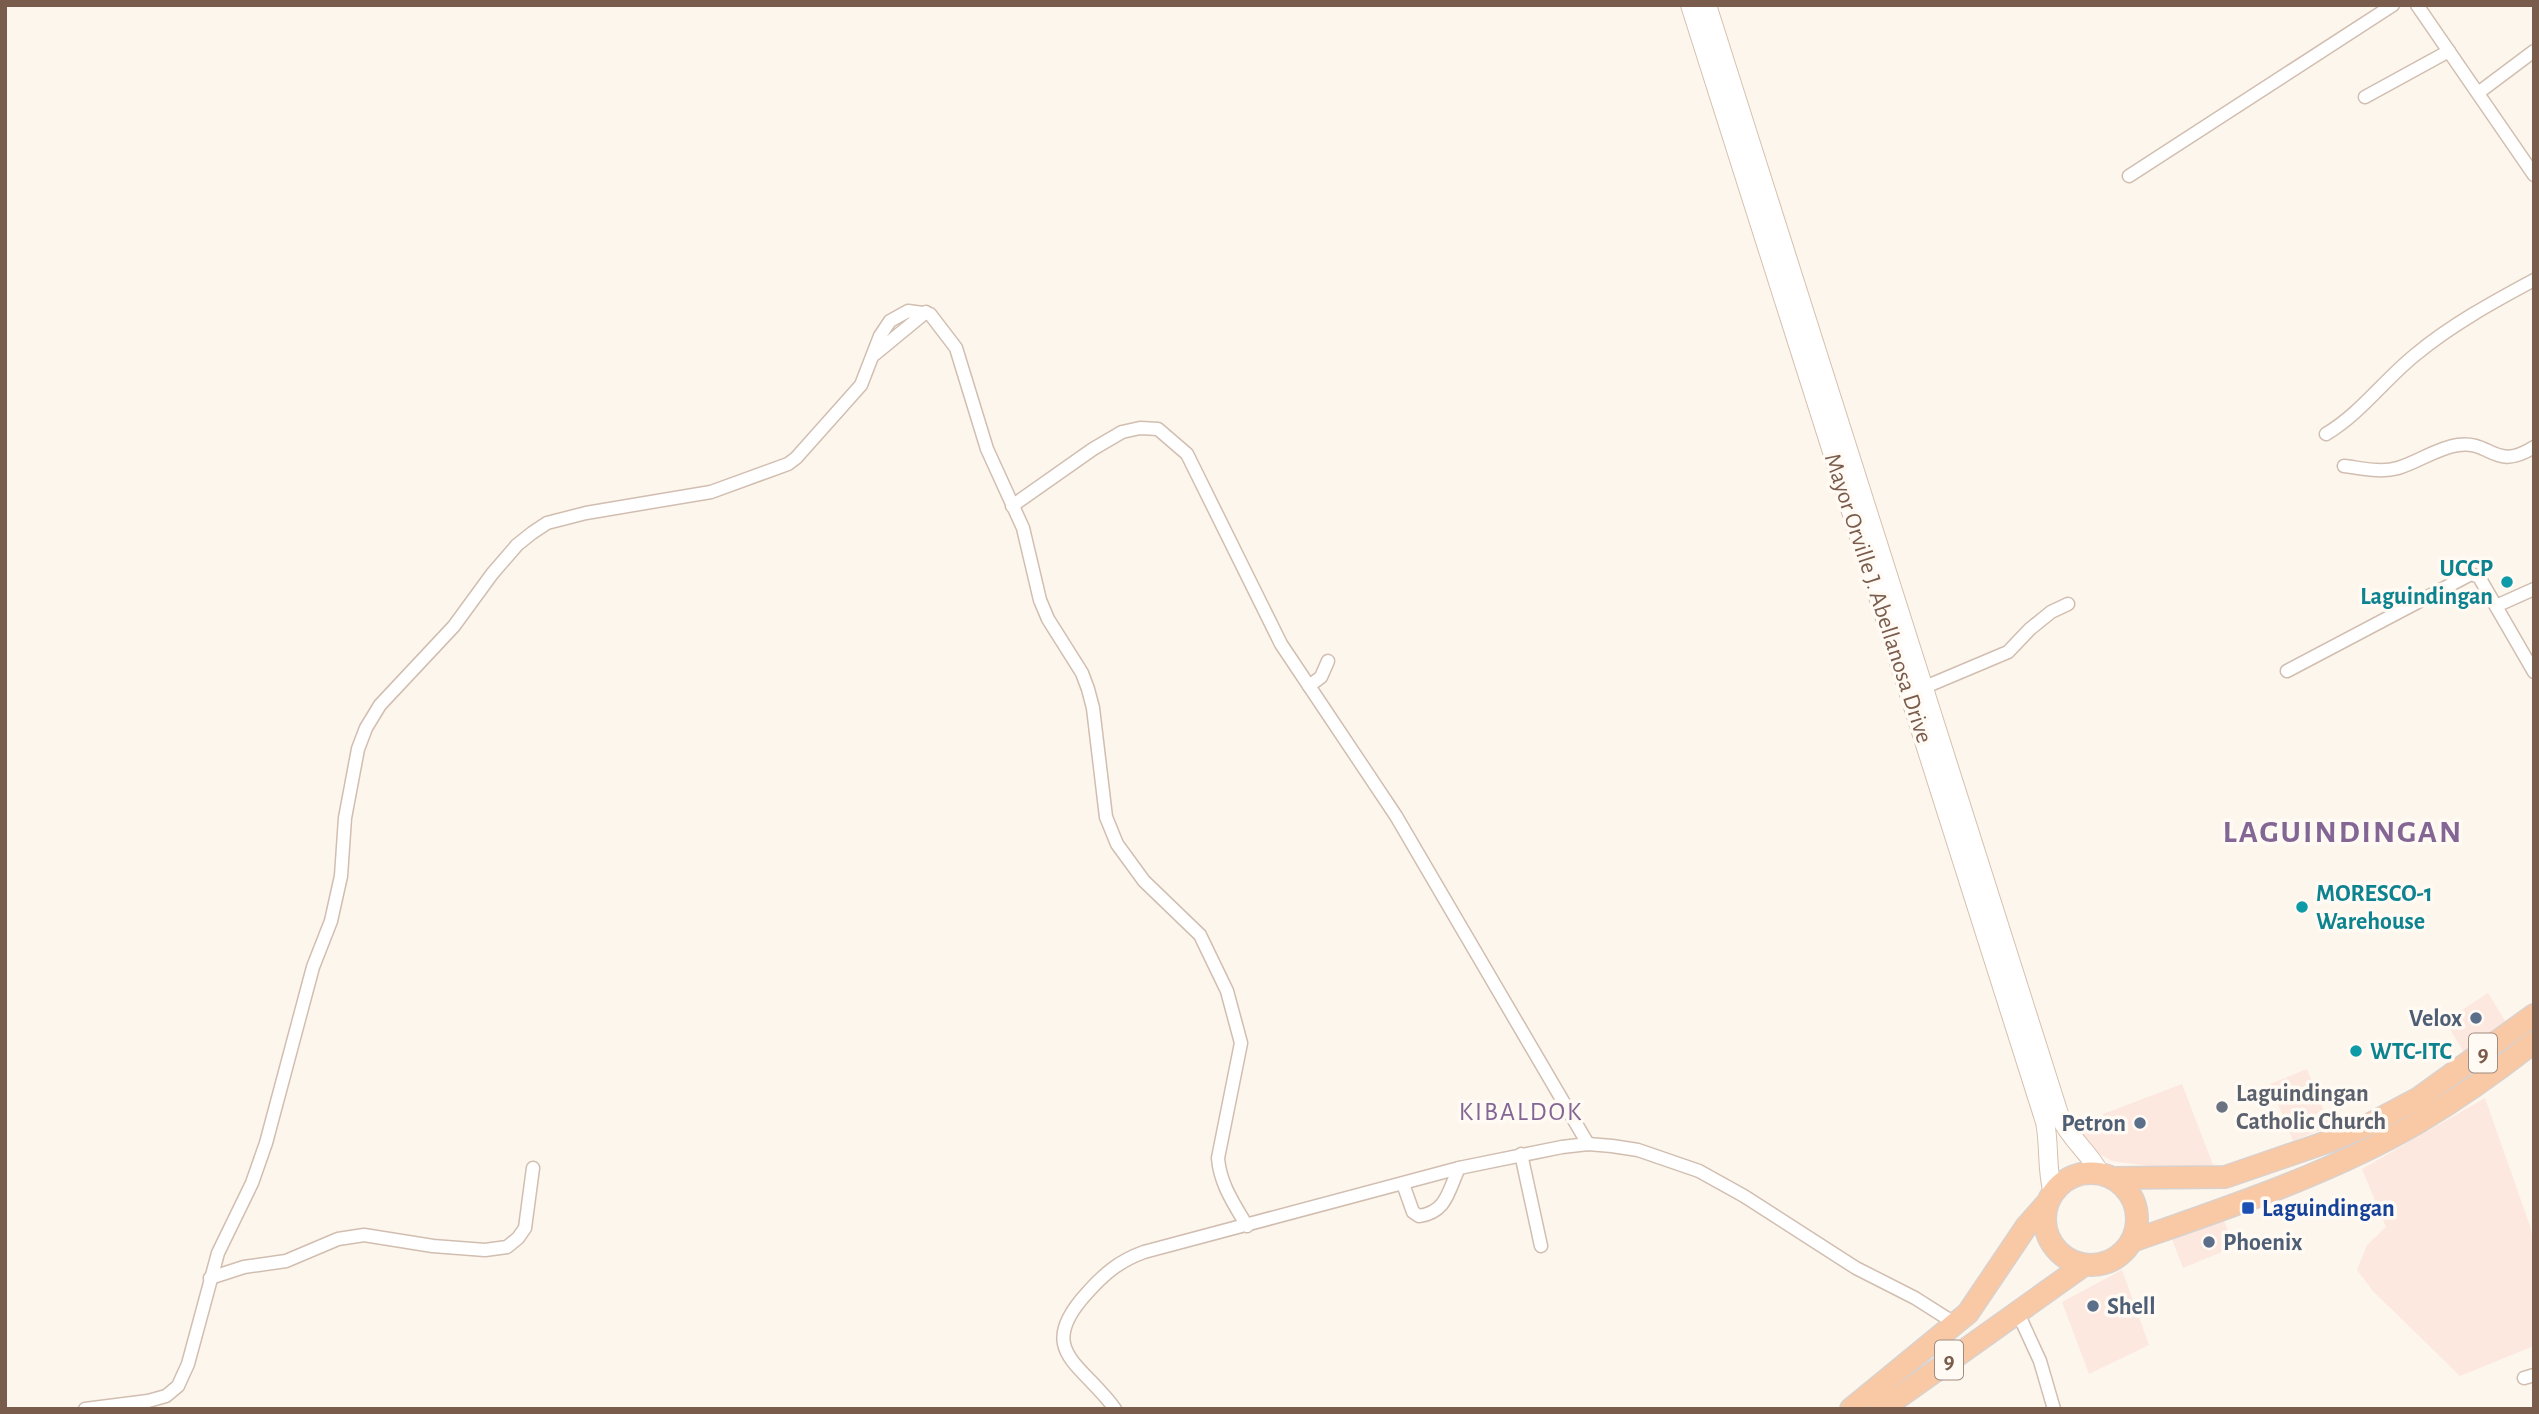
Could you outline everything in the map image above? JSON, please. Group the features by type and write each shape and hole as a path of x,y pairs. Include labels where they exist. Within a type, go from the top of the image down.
{"highway":[{"name":"9","path":"1850,1409 1956,1324 1980,1296 2026,1227 2069,1178 2089,1172 2107,1175 2225,1177 2318,1145 2370,1124 2419,1098 2534,1015"},
{"name":"9","path":"1882,1409 2084,1265 2105,1263 2116,1258 2132,1241 2298,1180 2398,1133 2469,1090 2534,1042"},
{"path":"2107,1175 2131,1194 2136,1205 2138,1217 2132,1241"},
{"path":"2051,1198 2045,1222 2051,1242 2065,1257 2084,1265"},
{"path":"1904,1366 1919,1383"}],"main road":[{"name":"Mayor Orville J. Abellanosa Drive","path":"1690,5 2045,1122 2049,1143 2051,1198"},
{"name":"Mayor Orville J. Abellanosa Drive","path":"1707,5 2060,1117 2070,1135 2107,1175"}],"street":[{"path":"2129,176 2393,5"},
{"path":"2417,5 2534,175"},
{"path":"2365,97 2449,51"},
{"path":"2478,93 2534,51"},
{"path":"2326,434 2354,414 2414,355 2494,301 2534,280"},
{"path":"85,1409 166,1396 173,1391 188,1364 210,1278 226,1235 252,1183 266,1143 313,967 335,906 341,876 348,792 358,749 366,728 380,705 454,626 517,545 547,523 586,513 711,492 788,464 861,385 884,329 897,315 908,311 926,313 956,348 987,449 1023,528 1032,572 1045,611 1076,661 1088,689 1093,708 1106,817 1111,831 1144,881 1200,934 1227,991 1241,1043 1218,1158 1227,1191 1247,1226"},
{"path":"1012,506 1122,432 1140,428 1158,429 1178,445 1194,465 1281,644 1402,827 1588,1144"},
{"path":"2344,466 2385,470 2398,468 2457,444 2512,458 2534,447"},
{"path":"2287,671 2471,574 2479,577 2534,672"},
{"path":"2496,606 2534,589"},
{"path":"1925,687 2008,652 2030,628 2051,612 2068,604"},
{"path":"1310,686 1321,677 1328,661"},
{"path":"1115,1409 1081,1371 1067,1350 1063,1328 1072,1310 1105,1273 1124,1260 1144,1252 1459,1168 1521,1154 1588,1144 1638,1150 1699,1171 1744,1196 1856,1268 1915,1298 1956,1324"},
{"path":"1521,1154 1541,1246"},
{"path":"210,1278 244,1267 286,1261 338,1239 354,1236 364,1235 433,1246 500,1249 512,1243 525,1228 533,1168"},
{"path":"1403,1184 1413,1212 1419,1216 1431,1214 1440,1209 1459,1168"},
{"path":"2017,1311 2040,1360 2054,1409"}],"shaded area":[{"path":"2488,993 2507,1024 2463,1051 2445,1021"},
{"path":"2307,1069 2330,1126 2293,1141 2270,1084"},
{"path":"2182,1084 2215,1170 2112,1161 2094,1151 2075,1131 2108,1133 2103,1114"},
{"path":"2485,1098 2534,1244 2534,1346 2460,1376 2373,1291 2357,1270 2367,1245 2386,1227 2362,1169"},
{"path":"2223,1218 2234,1247 2183,1268 2172,1239"},
{"path":"2122,1270 2149,1345 2089,1374 2062,1302"}],"place":[{"name":"UCCP Laguindingan","path":"2507,582"},
{"name":"MORESCO-1 Warehouse","path":"2302,907"},
{"name":"Velox","path":"2476,1018"},
{"name":"WTC-ITC","path":"2356,1051"},
{"name":"Laguindingan Catholic Church","path":"2222,1107"},
{"name":"Petron","path":"2140,1123"},
{"name":"Laguindingan","path":"2248,1208"},
{"name":"Phoenix","path":"2209,1242"},
{"name":"Shell","path":"2093,1306"}],"district":[{"name":"LAGUINDINGAN","path":"2343,831"},
{"name":"KIBALDOK","path":"1521,1111"}]}
